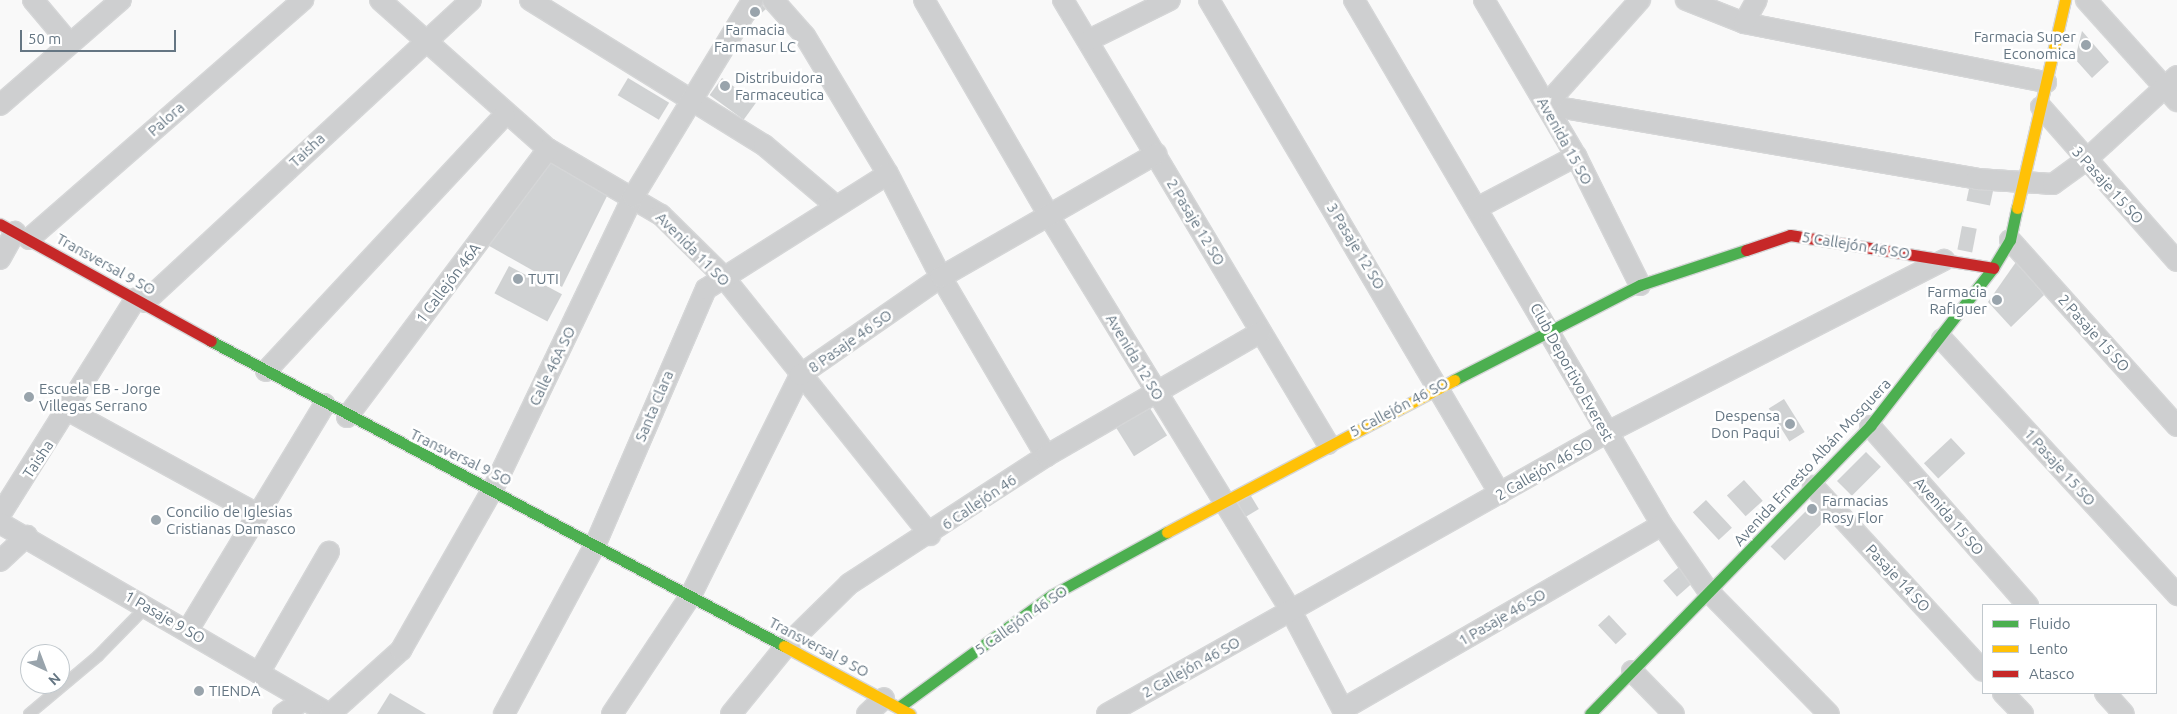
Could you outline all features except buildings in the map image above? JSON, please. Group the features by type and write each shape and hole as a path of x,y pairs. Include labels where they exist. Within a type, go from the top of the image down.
{"street":[{"path":"33,0 70,44"},
{"path":"0,105 121,0"},
{"name":"Palora","path":"0,259 15,232 303,0"},
{"name":"Avenida 11 SO","path":"380,0 505,115 548,149 661,215 722,275 800,375 930,535"},
{"name":"Taisha","path":"0,515 140,300 424,40 471,0"},
{"path":"530,0 764,145 835,205"},
{"path":"774,0 805,36 888,174 942,277 1046,456"},
{"name":"Avenida 12 SO","path":"924,0 1049,216 1291,611 1344,712"},
{"name":"2 Pasaje 12 SO","path":"1063,0 1089,40 1328,444"},
{"path":"1089,40 1170,0"},
{"name":"3 Pasaje 12 SO","path":"1209,0 1439,386 1500,494"},
{"name":"Club Deportivo Everest","path":"1354,0 1549,328 1606,433 1662,525 1709,592 1829,714"},
{"name":"Avenida 15 SO","path":"1484,0 1576,156 1640,285"},
{"path":"1546,105 1640,0"},
{"path":"1686,0 1744,23 2046,82"},
{"path":"1744,23 1757,0"},
{"name":"Avenida Ernesto Albán Mosquera","path":"1590,714 1870,426 1942,339 1993,268 2010,240 2024,186 2065,0"},
{"path":"1546,105 2024,186 2053,184 2086,160 2173,88 2086,0"},
{"name":"Calle 46A SO","path":"330,714 402,650 493,489 633,197 748,1"},
{"name":"3 Pasaje 15 SO","path":"2040,108 2177,261"},
{"path":"266,371 505,115"},
{"name":"1 Callejón 46A","path":"347,417 548,149"},
{"name":"8 Pasaje 46 SO","path":"612,714 691,595 800,375 942,277 1156,154"},
{"path":"1477,208 1576,156"},
{"name":"Santa Clara","path":"504,714 596,543 699,298 722,275 888,174"},
{"name":"Transversal 9 SO","path":"15,232 347,417 493,489 596,543 910,714"},
{"name":"5 Callejón 46 SO","path":"867,714 892,703 1052,595 1224,503 1328,444 1549,328 1640,285 1790,235 1944,260"},
{"name":"2 Pasaje 15 SO","path":"2010,240 2177,426"},
{"path":"1944,260 1993,268"},
{"name":"2 Callejón 46 SO","path":"1107,714 1606,433 1944,260"},
{"name":"6 Callejón 46","path":"731,714 786,646 849,584 930,535 1046,456 1155,391 1261,332"},
{"name":"1 Pasaje 15 SO","path":"1942,339 2177,595"},
{"path":"188,630 255,513 324,404"},
{"path":"69,411 255,513"},
{"name":"Avenida 15 SO","path":"1870,426 2027,604"},
{"name":"Pasaje 14 SO","path":"1813,486 1982,670"},
{"name":"1 Pasaje 9 SO","path":"0,524 27,536 330,714"},
{"name":"1 Pasaje 46 SO","path":"1344,712 1662,525"},
{"path":"0,561 27,536"},
{"path":"259,673 329,552"},
{"path":"1632,671 1674,714"},
{"path":"2004,694 2023,714"},
{"path":"2106,694 2124,714"},
{"path":"283,714 304,700"}],"lane":[{"path":"29,714 98,656 147,606"}],"traffic: fast":[{"path":"1590,714 1870,426 1993,268 2010,240 2017,208"},
{"path":"1454,380 1640,285 1746,250"},
{"path":"211,341 784,646"},
{"path":"899,707 1052,595 1167,532"}],"traffic: slow":[{"path":"2017,208 2065,0"},
{"path":"1167,532 1454,380"},
{"path":"784,646 910,714"}],"traffic: jam":[{"path":"0,224 211,341"},
{"path":"1746,250 1790,235 1993,268"}],"place":[{"name":"Farmacia Farmasur LC","path":"755,12"},
{"name":"Farmacia Super Economica","path":"2086,45"},
{"name":"Distribuidora Farmaceutica","path":"725,86"},
{"name":"TUTI","path":"518,279"},
{"name":"Farmacia Rafiguer","path":"1997,300"},
{"name":"Escuela EB - Jorge Villegas Serrano","path":"29,397"},
{"name":"Despensa Don Paqui","path":"1790,424"},
{"name":"Farmacias Rosy Flor","path":"1812,509"},
{"name":"Concilio de Iglesias Cristianas Damasco","path":"156,520"},
{"name":"TIENDA","path":"199,691"}]}
